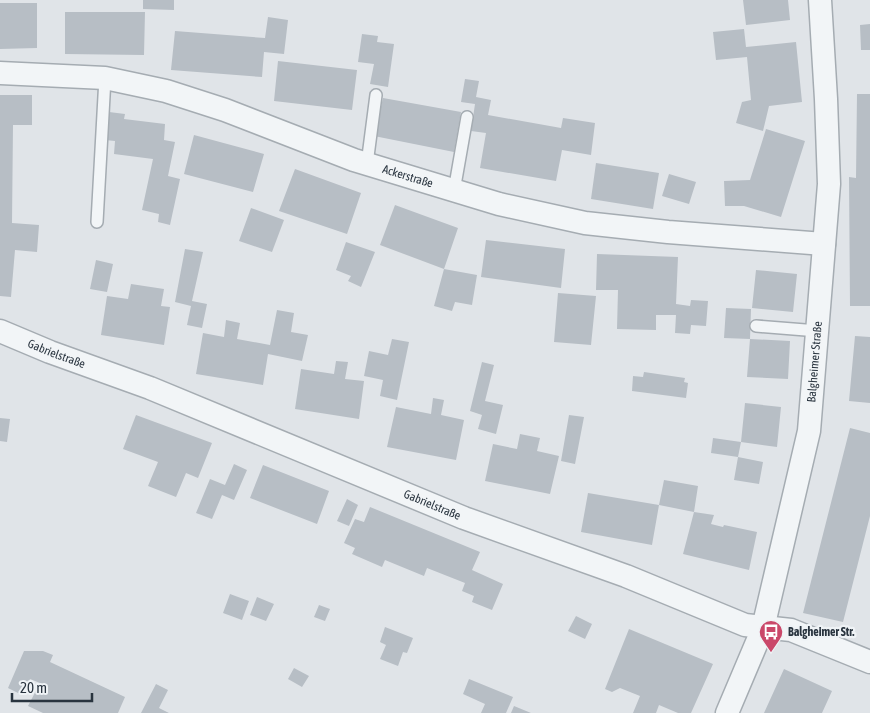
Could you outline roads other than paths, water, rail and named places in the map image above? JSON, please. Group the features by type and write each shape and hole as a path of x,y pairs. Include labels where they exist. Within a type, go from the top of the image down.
{"street":[{"name":"Balgheimer Straße","path":"727,713 764,628 809,431 829,184 820,0"},
{"name":"Ackerstraße","path":"0,73 105,78 166,92 225,110 367,164 499,204 585,223 668,232 824,244"},
{"name":"Gabrielstraße","path":"0,331 50,352 150,388 464,518 626,576 745,625 791,630 870,662"}],"lane":[{"path":"97,222 105,78"},
{"path":"367,164 376,95"},
{"path":"454,191 467,117"},
{"path":"756,326 818,331"}],"place":[{"name":"Balgheimer Str.","path":"771,653"}]}
